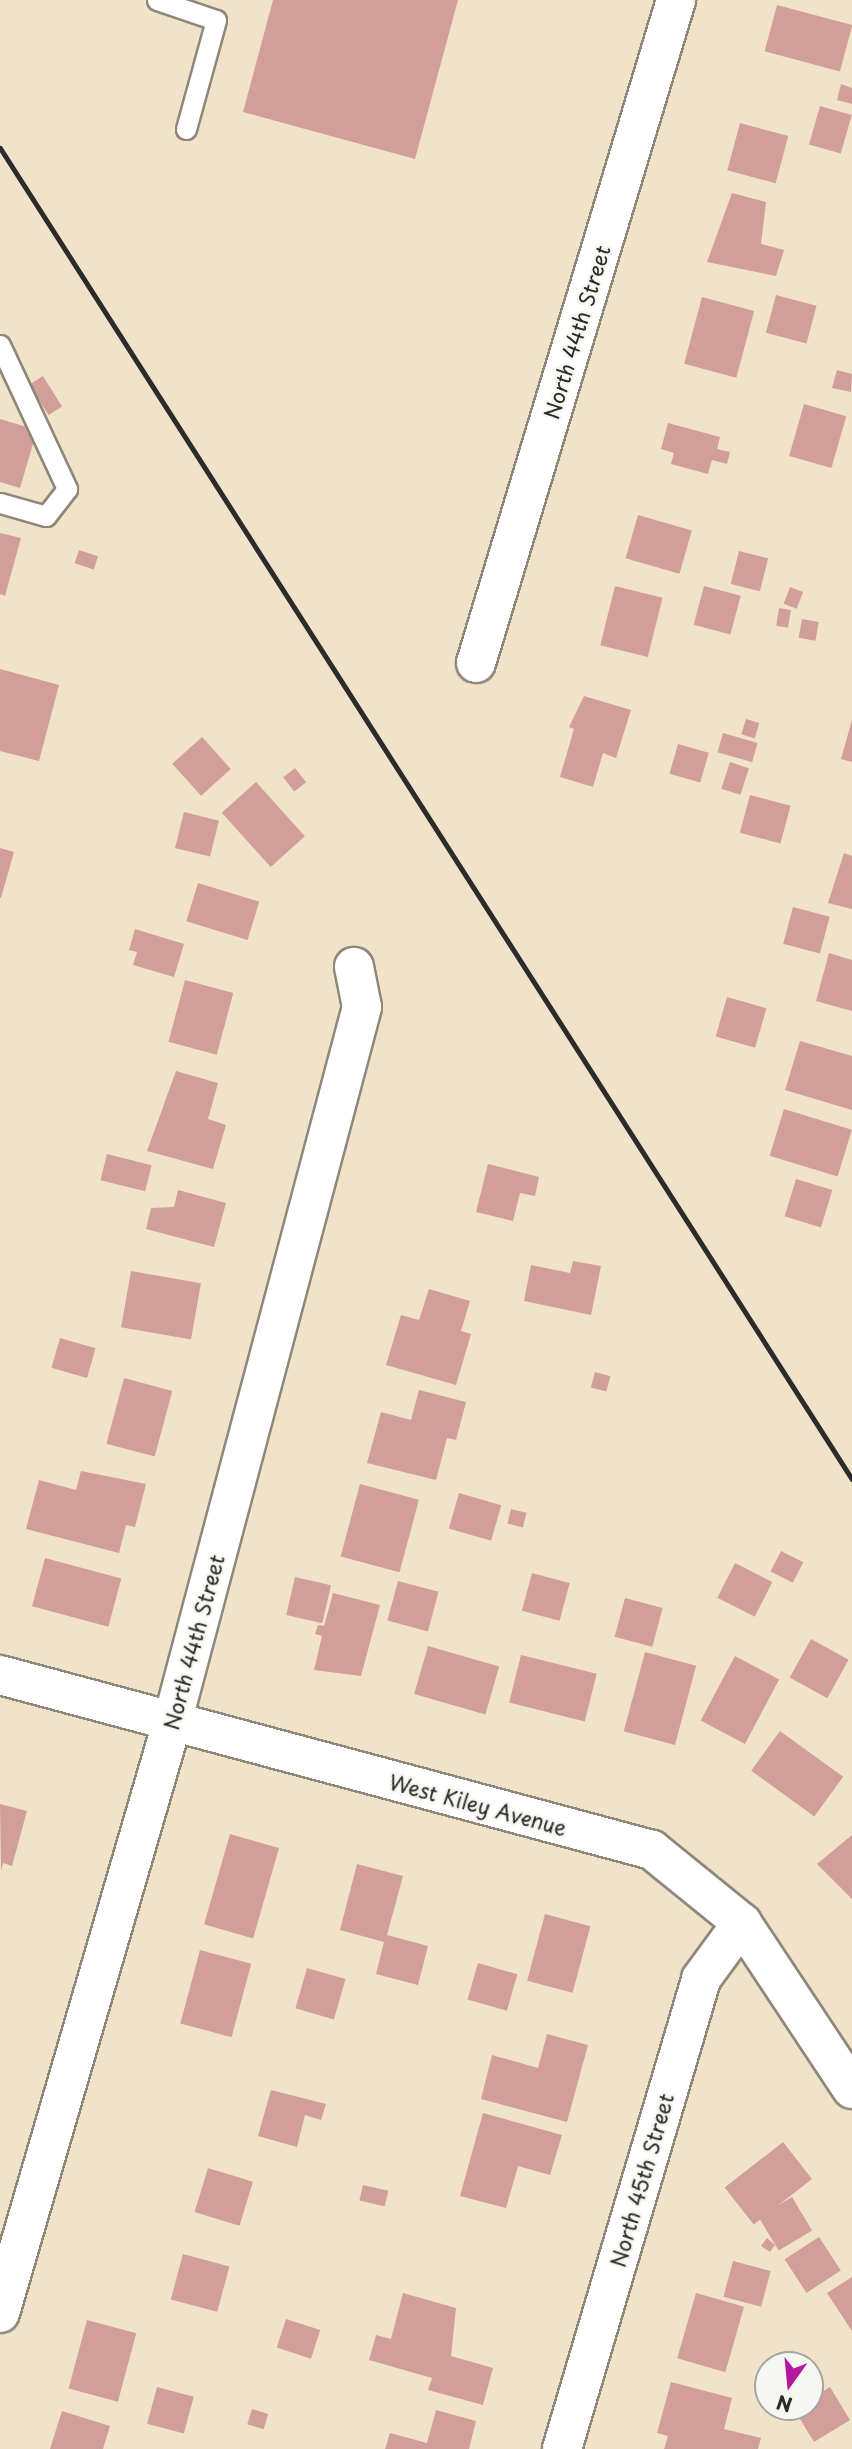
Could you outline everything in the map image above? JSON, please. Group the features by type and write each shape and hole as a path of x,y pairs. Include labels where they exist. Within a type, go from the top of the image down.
{"street":[{"name":"North 44th Street","path":"476,663 676,0"},
{"name":"North 44th Street","path":"0,2313 172,1723 362,1007 354,967"},
{"name":"West Kiley Avenue","path":"0,1675 652,1850 742,1923 852,2090"},
{"name":"North 45th Street","path":"562,2449 701,1979 742,1923"}],"lane":[{"path":"157,0 216,20 186,129"},
{"path":"0,345 67,489 46,516 0,503"}],"building":[{"path":"273,0 458,0 415,159 243,112"},
{"path":"777,5 852,25 840,72 765,51"},
{"path":"841,84 852,88 852,104 837,100"},
{"path":"820,106 852,115 841,154 809,144"},
{"path":"740,123 788,136 776,183 727,170"},
{"path":"732,193 766,202 761,244 784,250 776,276 707,262"},
{"path":"776,295 817,306 806,344 766,333"},
{"path":"702,297 754,311 736,378 684,364"},
{"path":"837,370 852,374 851,392 832,388"},
{"path":"43,376 62,407 49,415 29,384"},
{"path":"804,404 846,416 831,468 789,456"},
{"path":"0,419 37,430 20,488 0,482"},
{"path":"668,423 720,437 717,449 730,452 727,464 712,460 708,474 671,464 674,453 661,449"},
{"path":"638,515 692,530 679,574 626,558"},
{"path":"0,533 21,538 5,596 0,594"},
{"path":"79,550 98,556 94,569 75,563"},
{"path":"739,551 768,558 760,591 731,584"},
{"path":"615,586 663,598 648,657 600,645"},
{"path":"704,586 741,596 730,634 694,625"},
{"path":"790,587 803,592 797,609 784,604"},
{"path":"779,608 791,610 788,628 776,626"},
{"path":"802,619 819,622 815,641 799,638"},
{"path":"0,669 59,685 39,761 0,751"},
{"path":"584,696 631,710 616,758 603,753 593,787 560,777 574,729 569,727"},
{"path":"746,719 759,723 755,738 741,734"},
{"path":"852,720 852,762 841,759"},
{"path":"723,733 758,743 752,762 717,752"},
{"path":"202,737 231,769 201,796 172,764"},
{"path":"678,744 709,753 700,783 669,774"},
{"path":"730,762 749,768 740,795 721,789"},
{"path":"295,768 306,782 294,791 283,777"},
{"path":"256,782 305,836 271,867 222,813"},
{"path":"750,795 791,806 780,844 740,833"},
{"path":"184,812 219,821 210,857 175,848"},
{"path":"0,848 14,852 1,898 0,898"},
{"path":"844,853 852,856 852,909 828,903"},
{"path":"198,883 259,902 248,940 186,921"},
{"path":"793,907 830,917 820,954 783,944"},
{"path":"135,929 184,944 174,977 133,965 137,952 129,950"},
{"path":"829,953 852,960 852,1011 816,1001"},
{"path":"185,980 233,993 217,1055 168,1042"},
{"path":"727,997 766,1008 755,1048 716,1036"},
{"path":"800,1041 852,1056 852,1110 785,1090"},
{"path":"176,1071 218,1083 208,1119 226,1125 213,1169 147,1151"},
{"path":"784,1109 852,1130 838,1177 770,1156"},
{"path":"107,1154 152,1165 145,1191 100,1180"},
{"path":"488,1164 539,1177 535,1196 520,1193 513,1221 476,1212"},
{"path":"796,1179 832,1190 821,1227 785,1216"},
{"path":"178,1190 226,1203 214,1247 146,1229 151,1208 174,1207"},
{"path":"573,1261 601,1266 591,1315 524,1301 531,1265 570,1273"},
{"path":"131,1271 201,1283 191,1339 121,1327"},
{"path":"429,1289 470,1301 461,1331 471,1334 456,1385 386,1365 401,1315 419,1320"},
{"path":"60,1338 96,1348 87,1378 51,1368"},
{"path":"595,1372 610,1376 606,1392 591,1387"},
{"path":"124,1378 172,1391 155,1457 106,1444"},
{"path":"419,1390 466,1402 456,1440 447,1438 436,1480 367,1463 381,1412 411,1420"},
{"path":"81,1471 146,1484 135,1527 126,1525 119,1553 26,1529 39,1480 76,1490"},
{"path":"360,1484 419,1500 400,1572 341,1556"},
{"path":"459,1493 501,1505 491,1541 449,1529"},
{"path":"511,1509 527,1513 523,1527 507,1524"},
{"path":"781,1551 803,1562 793,1583 771,1571"},
{"path":"45,1558 121,1578 108,1627 32,1606"},
{"path":"735,1563 772,1582 755,1617 717,1598"},
{"path":"532,1573 570,1583 560,1621 522,1611"},
{"path":"295,1577 331,1585 322,1623 286,1615"},
{"path":"398,1581 439,1592 428,1631 387,1621"},
{"path":"333,1593 380,1605 361,1676 314,1670 322,1636 315,1634 318,1625 324,1626"},
{"path":"625,1598 663,1608 652,1647 615,1637"},
{"path":"811,1639 849,1660 827,1698 790,1677"},
{"path":"428,1646 499,1666 485,1714 414,1694"},
{"path":"645,1652 696,1666 675,1745 624,1731"},
{"path":"521,1655 597,1674 585,1721 509,1703"},
{"path":"735,1656 779,1679 745,1744 701,1720"},
{"path":"780,1731 843,1777 814,1816 751,1771"},
{"path":"0,1804 27,1811 12,1866 3,1863 1,1871"},
{"path":"230,1834 279,1848 253,1938 204,1924"},
{"path":"852,1835 852,1899 817,1864"},
{"path":"357,1864 403,1876 387,1935 428,1946 418,1985 376,1974 384,1942 340,1930"},
{"path":"545,1914 590,1926 573,1993 527,1981"},
{"path":"200,1950 251,1964 232,2037 180,2023"},
{"path":"478,1963 517,1974 507,2011 468,2000"},
{"path":"307,1968 345,1979 334,2019 295,2008"},
{"path":"547,2034 588,2045 567,2122 481,2099 492,2055 538,2068"},
{"path":"271,2090 326,2104 321,2120 305,2115 297,2147 258,2136"},
{"path":"483,2113 562,2135 550,2175 518,2166 506,2208 460,2196"},
{"path":"783,2142 812,2179 754,2225 725,2188"},
{"path":"208,2168 253,2182 239,2226 195,2212"},
{"path":"363,2185 388,2191 385,2206 359,2201"},
{"path":"792,2197 812,2230 779,2251 759,2217"},
{"path":"819,2237 841,2271 806,2293 785,2259"},
{"path":"767,2238 775,2245 770,2252 761,2246"},
{"path":"183,2254 229,2266 217,2312 171,2299"},
{"path":"733,2261 771,2271 761,2307 723,2297"},
{"path":"852,2277 852,2331 827,2293"},
{"path":"403,2293 456,2308 451,2356 493,2368 483,2405 428,2390 432,2378 369,2360 376,2335 391,2339"},
{"path":"696,2293 744,2307 725,2372 677,2358"},
{"path":"286,2319 320,2330 311,2359 277,2348"},
{"path":"87,2320 136,2333 118,2402 69,2389"},
{"path":"671,2382 732,2398 724,2429 761,2438 758,2449 664,2449 668,2436 657,2433"},
{"path":"157,2387 194,2397 184,2434 147,2424"},
{"path":"830,2387 850,2420 814,2442 801,2421 824,2421 824,2391"},
{"path":"252,2409 268,2414 264,2429 247,2424"},
{"path":"436,2410 476,2421 469,2449 385,2449 390,2433 427,2443"},
{"path":"62,2411 110,2426 103,2449 50,2449"}],"railway":[{"path":"0,148 852,1479"}]}
